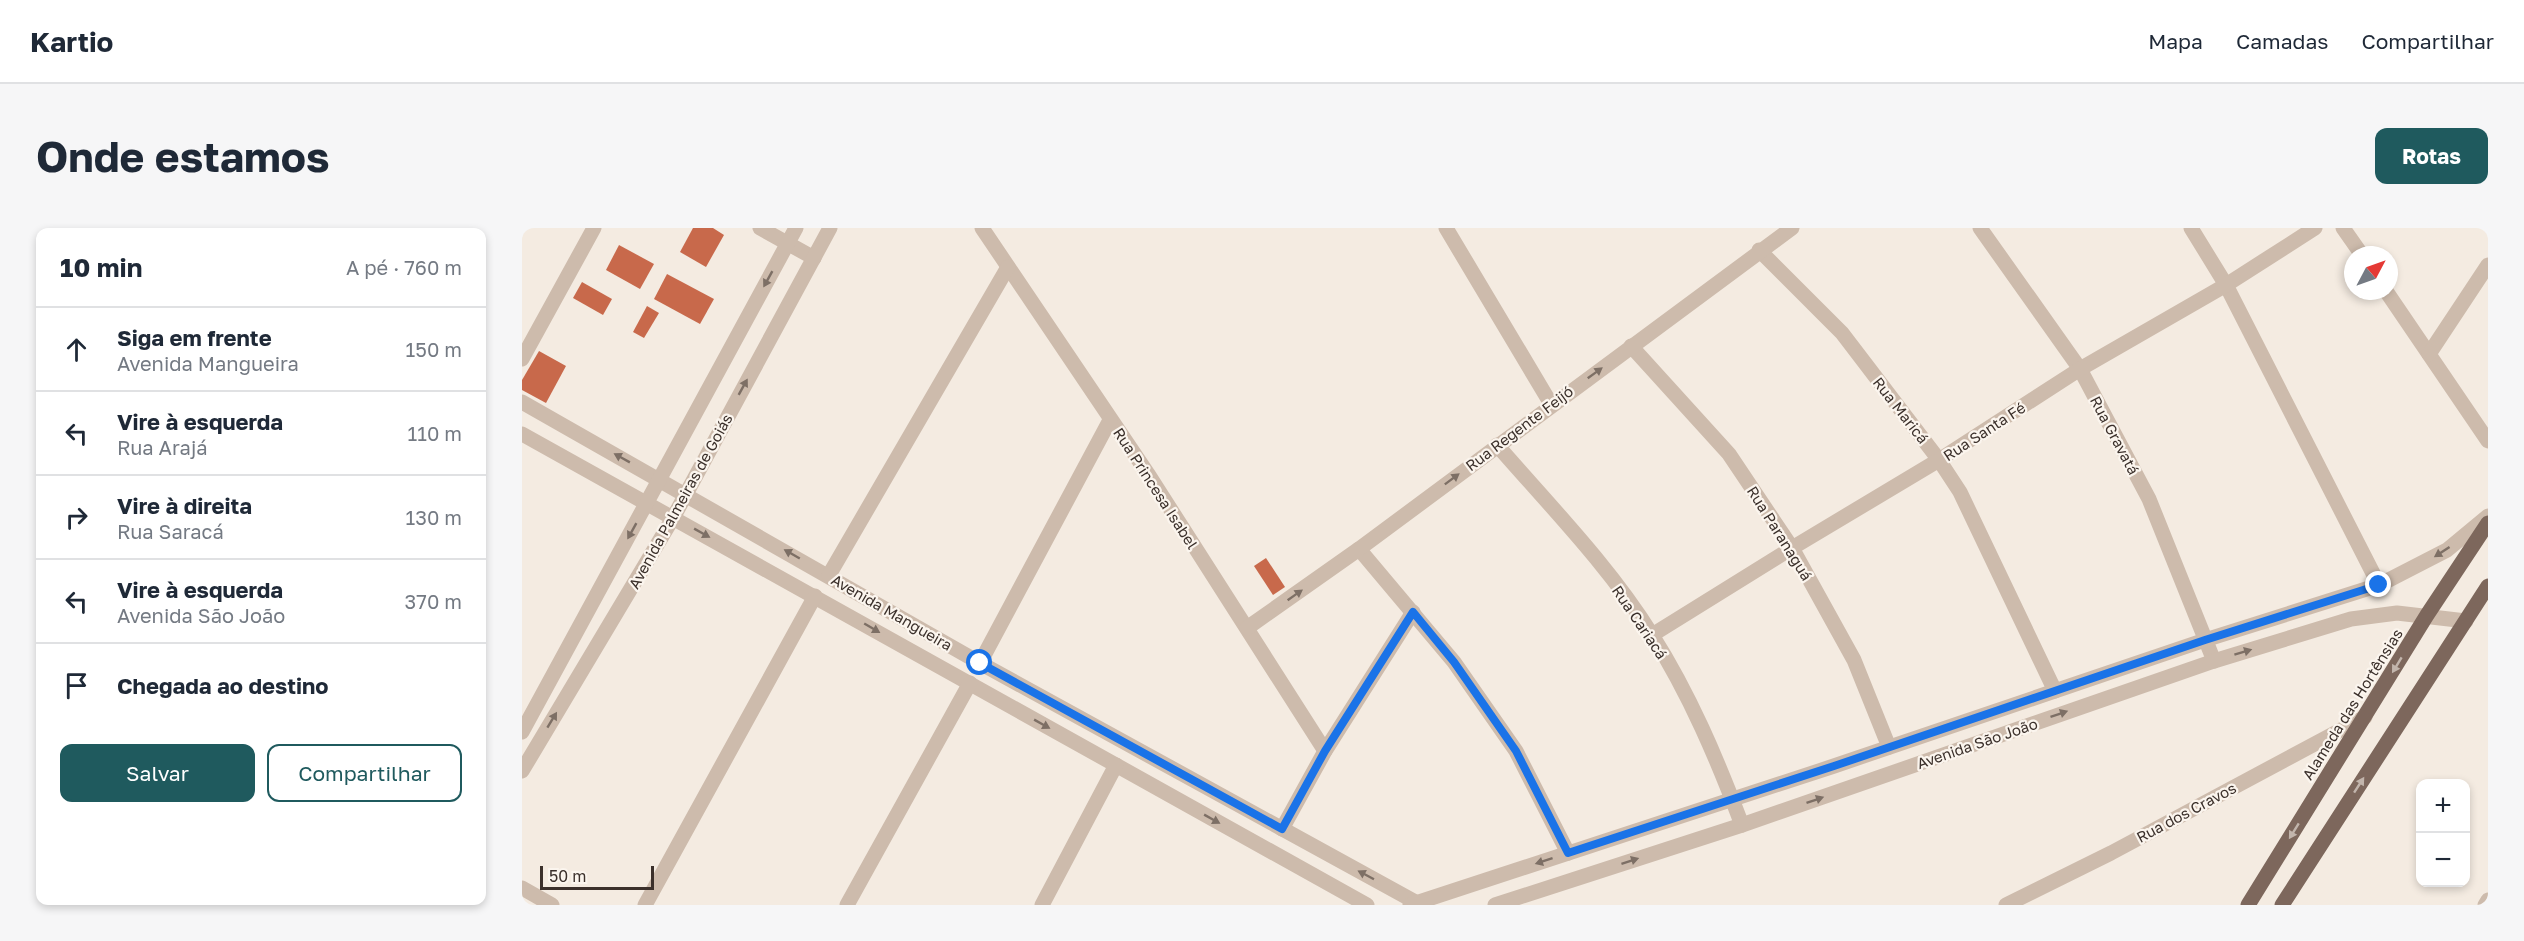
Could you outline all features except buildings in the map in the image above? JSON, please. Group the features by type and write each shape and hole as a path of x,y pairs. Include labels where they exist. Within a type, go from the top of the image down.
{"main road":[{"name":"Alameda das Hortênsias","path":"2248,905 2427,615 2488,523"},
{"path":"2282,905 2488,586"}],"street":[{"path":"522,359 594,228"},
{"path":"760,228 814,258"},
{"name":"Avenida Palmeiras de Goiás","path":"522,732 796,228"},
{"name":"Avenida Palmeiras de Goiás","path":"522,771 673,518 830,228"},
{"name":"Rua Princesa Isabel","path":"982,228 1247,628 1325,751"},
{"path":"1446,228 1551,404"},
{"name":"Rua Regente Feijó","path":"1247,628 1359,549 1551,404 1792,228"},
{"name":"Rua Gravatá","path":"1980,228 2080,369 2149,499 2214,661"},
{"path":"2191,228 2226,285 2379,585"},
{"name":"Rua Santa Fé","path":"1652,635 1939,460 2080,369 2226,285 2315,228"},
{"path":"2343,228 2356,246"},
{"name":"Rua Maricá","path":"1759,250 1842,333 1939,460 1960,492 2055,691"},
{"path":"2429,354 2488,265"},
{"path":"829,575 1008,267"},
{"path":"2392,300 2488,441"},
{"name":"Rua Paranaguá","path":"1631,346 1729,454 1792,548 1854,660 1889,747"},
{"name":"Avenida Mangueira","path":"522,402 980,663 1416,904"},
{"path":"980,663 1110,420"},
{"name":"Avenida Mangueira","path":"522,434 1367,905"},
{"name":"Rua Cariacá","path":"1497,445 1610,576 1652,635 1708,738 1742,825"},
{"name":"Avenida São João","path":"1416,904 2205,640 2379,585 2446,550 2488,516"},
{"path":"1359,549 1454,662 1516,751 1568,853"},
{"path":"645,905 815,596"},
{"path":"1282,829 1325,751 1413,612"},
{"name":"Avenida São João","path":"1494,905 1742,825 2214,661 2351,619 2397,613 2466,621"},
{"path":"847,905 970,683"},
{"name":"Rua dos Cravos","path":"2006,905 2111,853 2365,717"},
{"path":"1042,905 1116,765"},
{"path":"522,888 552,905"},
{"path":"2485,905 2488,900"}],"route":[{"path":"980,663 1282,829 1325,751 1413,612 1454,662 1516,751 1568,853 1834,766 2205,640 2379,585"}]}
